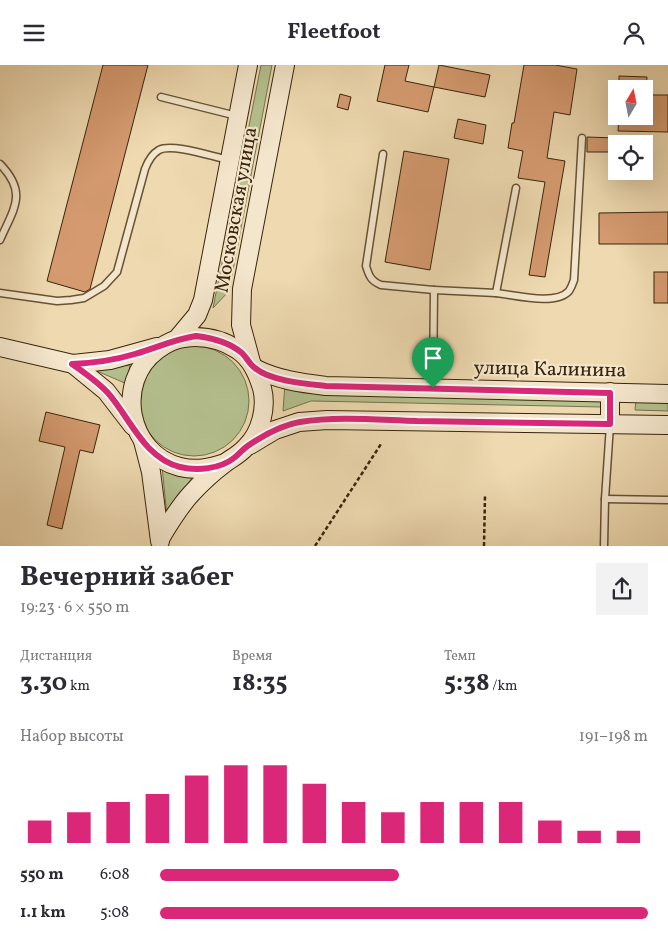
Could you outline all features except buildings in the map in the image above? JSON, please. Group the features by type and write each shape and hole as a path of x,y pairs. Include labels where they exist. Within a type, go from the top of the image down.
{"main road":[{"name":"Московская улица","path":"171,342 197,315 203,300 248,65"},
{"name":"Московская улица","path":"252,365 241,325 242,289 285,65"},
{"path":"0,347 72,364 110,360 196,336 213,338 229,344 242,353 252,365 263,394 263,412 258,430 248,446"},
{"path":"160,542 151,472 141,437 132,417 131,400 133,383 140,368 151,354 171,342"},
{"path":"72,364 106,391 153,452 166,461 180,467 195,469 210,468 225,463 248,446 275,430 298,422 327,420 668,425"},
{"name":"улица Калинина","path":"252,365 279,378 317,385 668,394"},
{"path":"610,393 610,424"},
{"path":"160,542 180,507 191,494 225,463"}],"lane":[{"path":"161,97 238,117"},
{"path":"382,154 366,266 368,275 373,281 381,285 552,299 562,296 570,290 574,280 582,138"},
{"path":"0,293 57,301 84,298 97,291 117,272 145,169 150,158 158,151 166,148 230,160"},
{"path":"0,164 12,178 17,193 16,203 0,240"},
{"path":"496,293 516,188"},
{"path":"433,388 434,290"},
{"path":"604,546 610,424"},
{"path":"605,499 668,500"}],"path":[{"path":"315,546 381,444"},
{"path":"484,546 485,496"}],"green space":[{"path":"261,65 272,65 229,291 213,308"},
{"path":"194,346 215,350 233,362 245,380 249,401 245,422 233,440 215,452 194,456 173,452 155,440 143,422 139,401 143,380 155,362 173,350"},
{"path":"130,365 127,384 90,368"},
{"path":"285,383 603,399 602,407 311,401 283,411"},
{"path":"636,399 668,400 668,411 635,410"},
{"path":"162,467 193,476 167,516"}],"route":[{"path":"196,336 213,338 229,344 242,353 254,368 298,383 326,386 433,388 610,393 610,424 381,420 298,422 275,430 248,446 225,463 210,468 195,469 180,467 166,461 153,452 106,391 72,364 91,363 133,355 179,339 196,336"}]}
